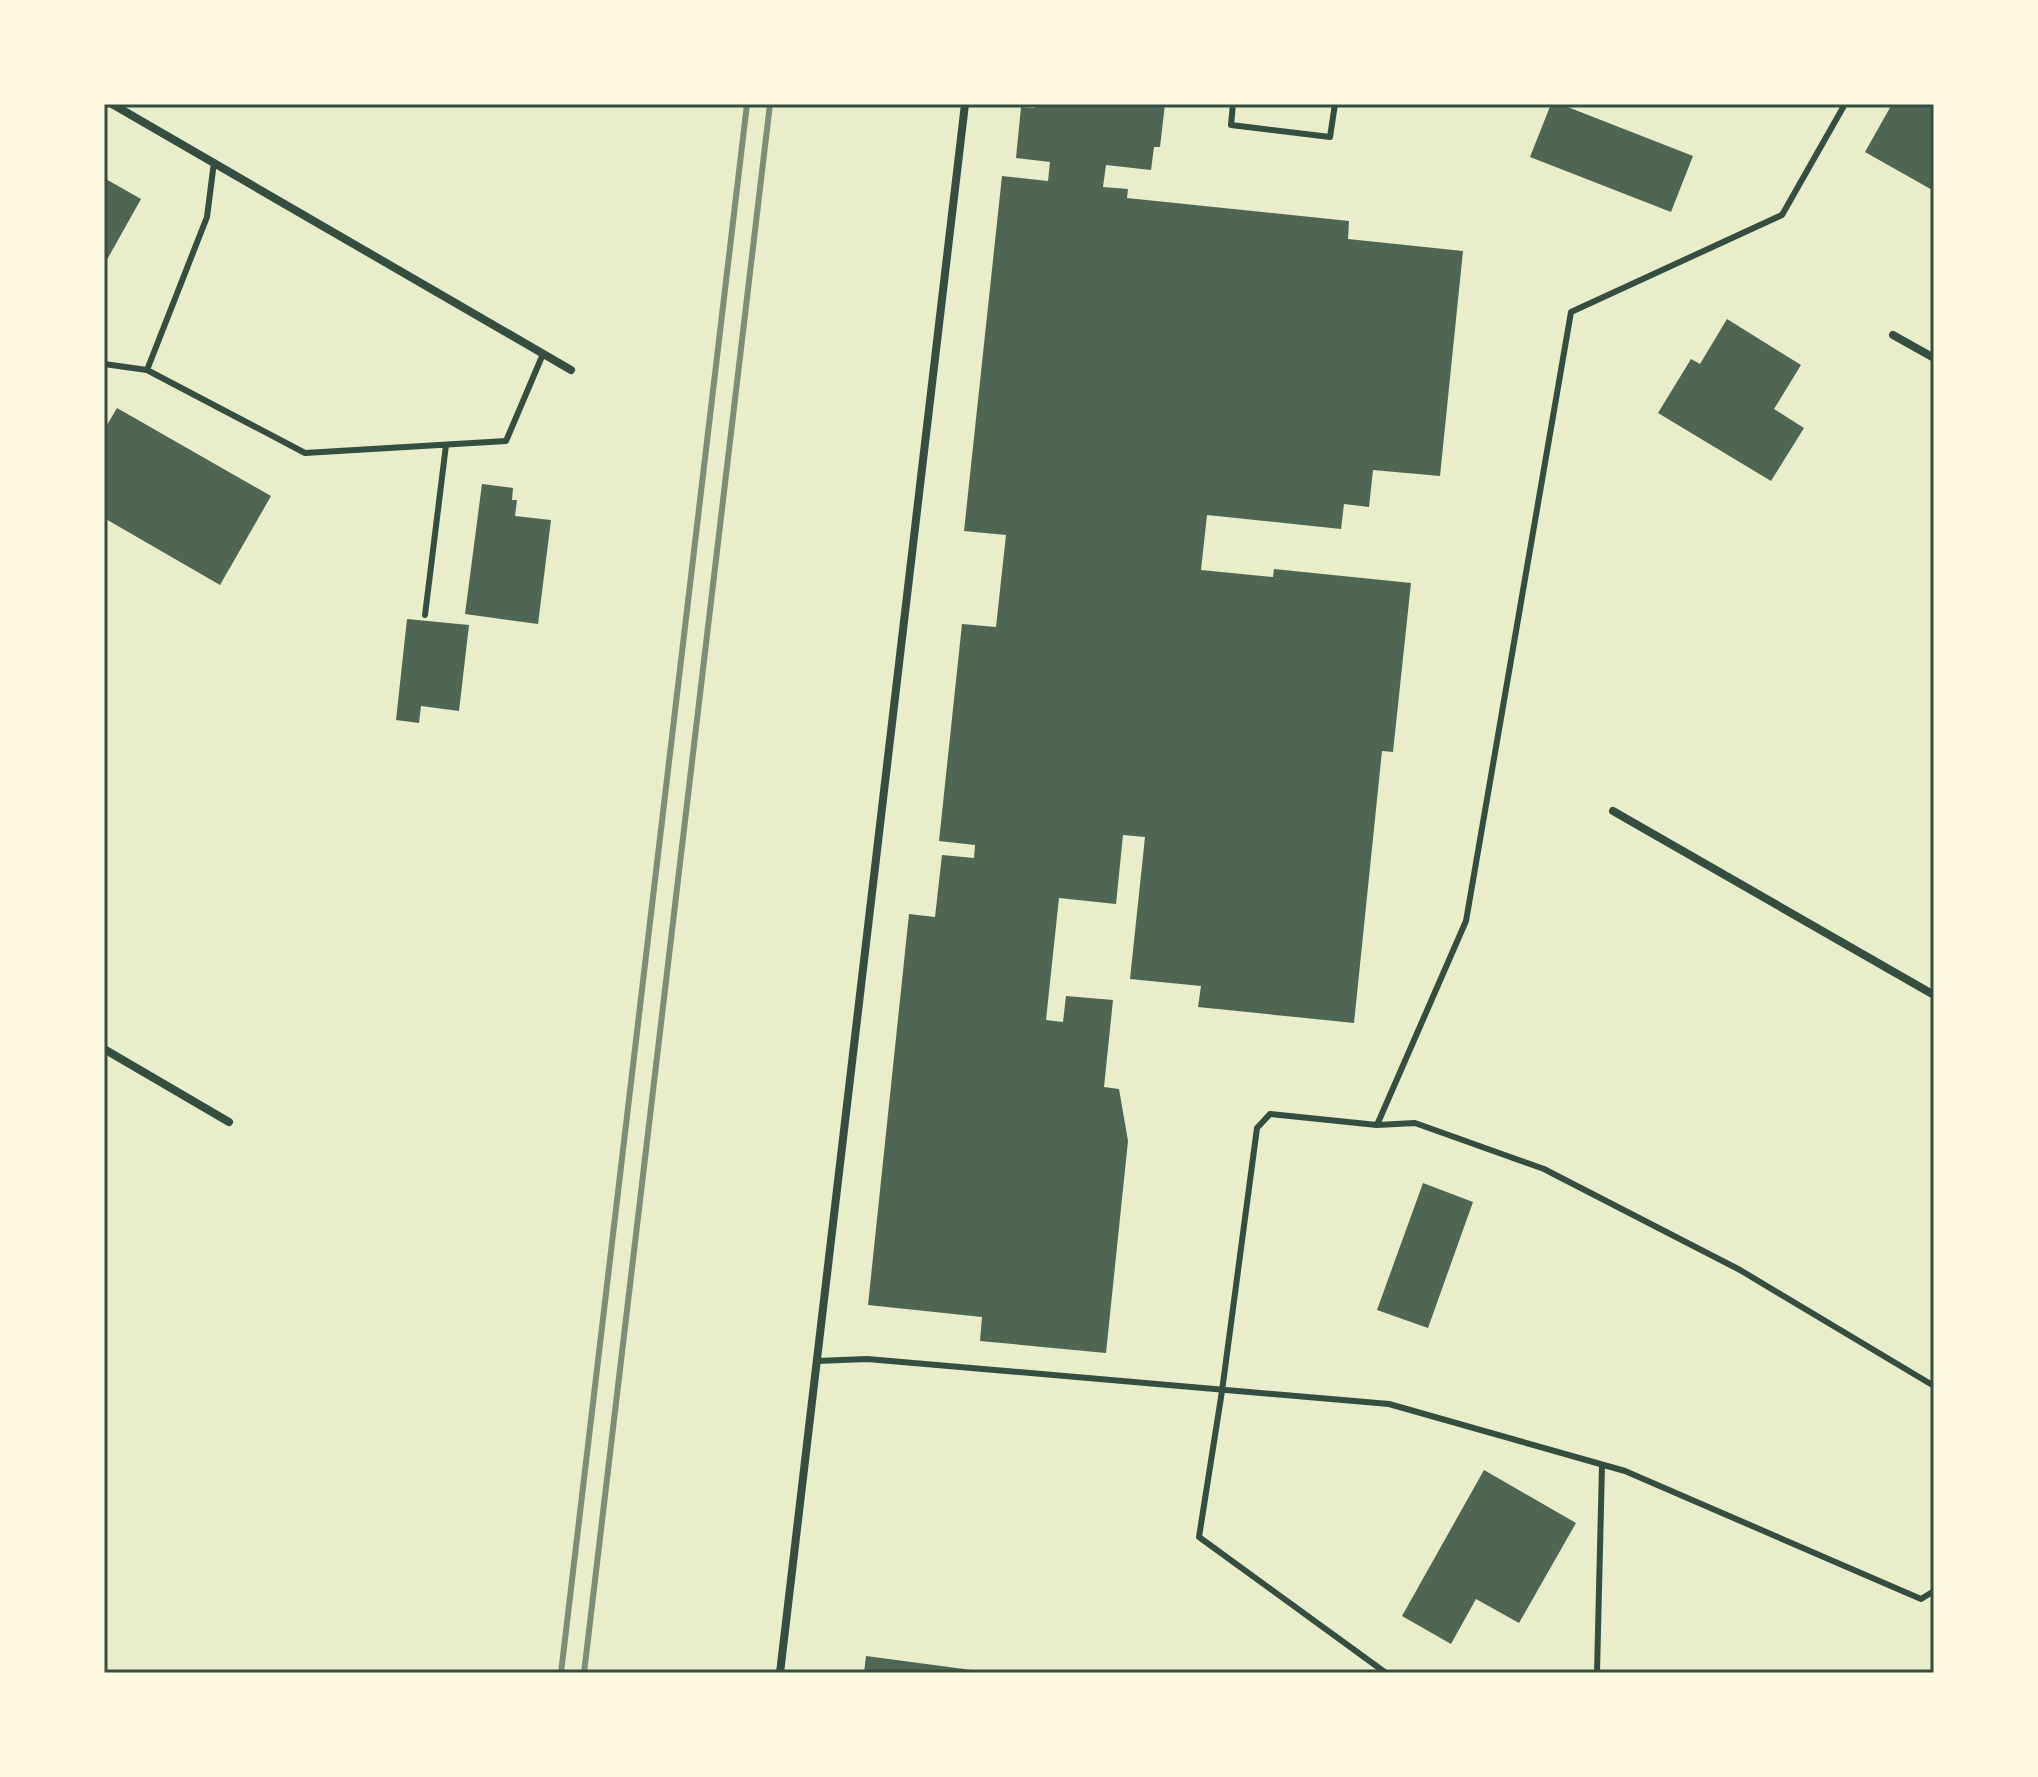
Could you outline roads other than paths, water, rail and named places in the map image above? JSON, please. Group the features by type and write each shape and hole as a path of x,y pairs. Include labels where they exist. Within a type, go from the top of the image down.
{"street":[{"path":"112,104 571,370"},
{"path":"780,1673 965,104"},
{"path":"1893,335 1934,358"},
{"path":"1613,811 1934,995"},
{"path":"104,1049 229,1122"}],"lane":[{"path":"1233,104 1231,125 1330,137 1335,104"},
{"path":"1377,1125 1466,921 1571,312 1782,215 1845,104"},
{"path":"147,370 207,217 214,162"},
{"path":"104,364 147,370 305,453 506,441 543,354"},
{"path":"425,615 446,445"},
{"path":"1386,1673 1199,1537 1257,1128 1270,1114 1377,1125 1415,1123 1544,1169 1740,1270 1934,1386"},
{"path":"817,1361 867,1359 1389,1404 1625,1471 1921,1599 1934,1591"},
{"path":"1597,1673 1602,1465"}],"railway":[{"path":"561,1673 747,104"},
{"path":"584,1673 770,104"}]}
